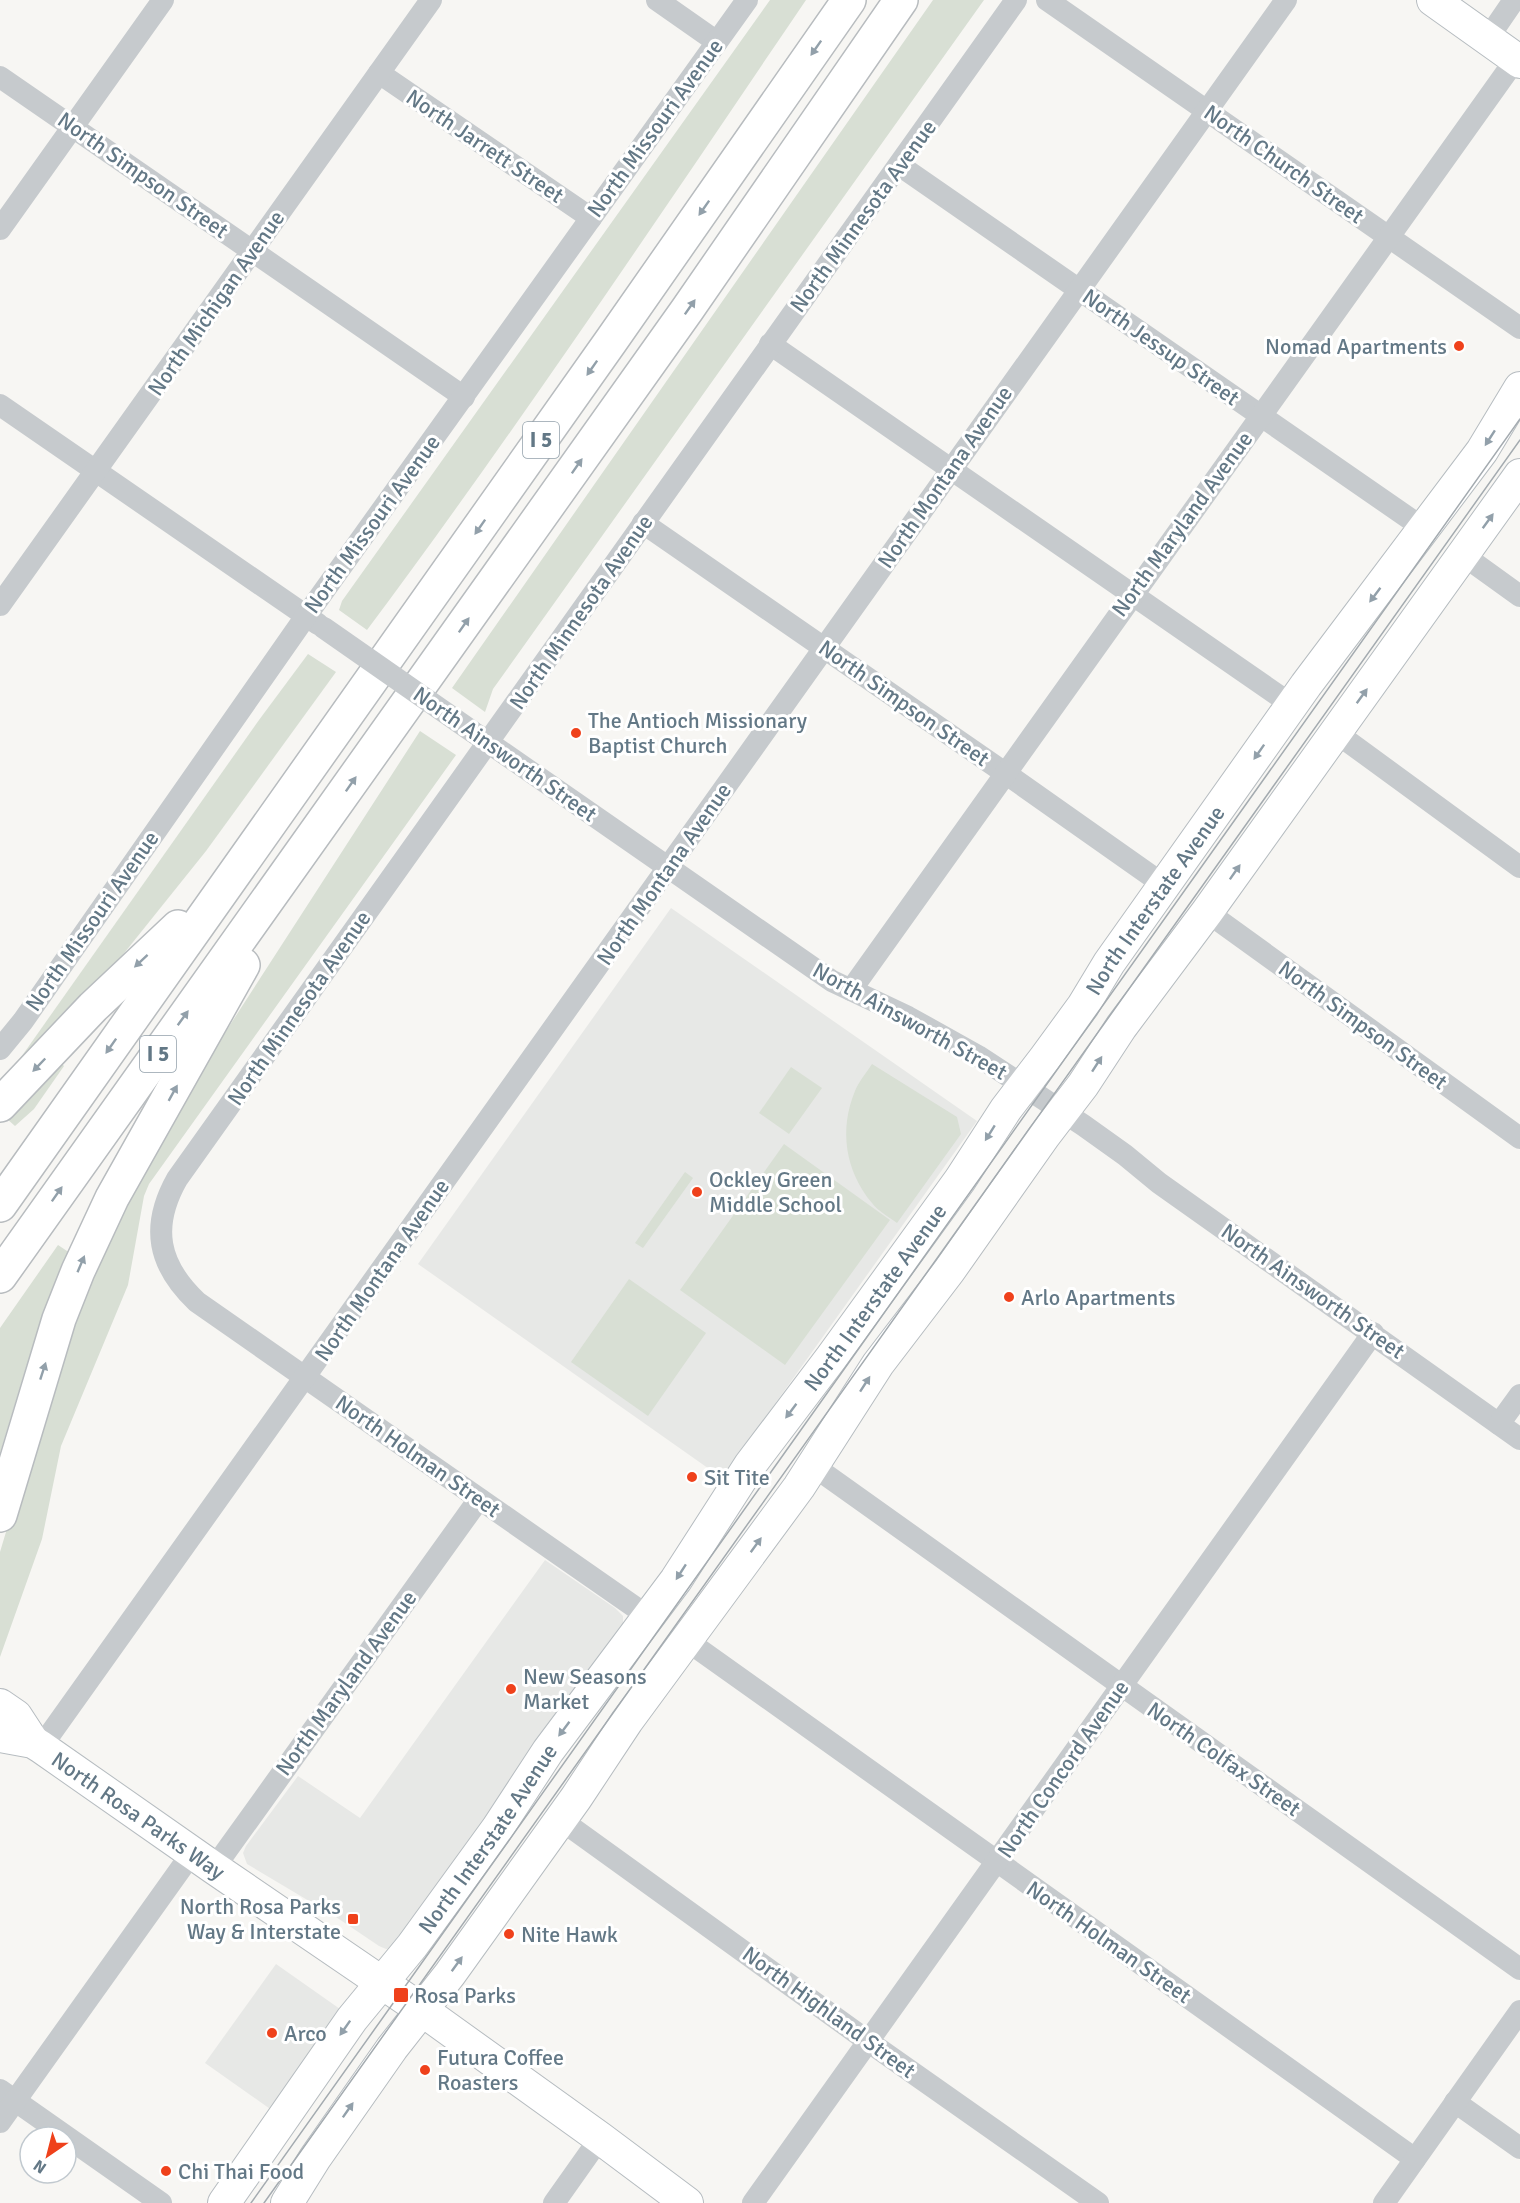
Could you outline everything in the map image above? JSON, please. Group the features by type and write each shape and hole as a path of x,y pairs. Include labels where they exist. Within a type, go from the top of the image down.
{"highway":[{"name":"I 5","path":"0,1206 849,0"},
{"name":"I 5","path":"0,1276 681,320 900,0"},
{"path":"0,1515 59,1319 94,1234 317,832"},
{"path":"0,1105 93,1007 230,878"}],"street":[{"path":"0,229 163,0"},
{"name":"North Michigan Avenue","path":"0,605 431,0"},
{"path":"657,0 717,42"},
{"name":"North Missouri Avenue","path":"0,1049 315,622 464,397 747,0"},
{"name":"North Minnesota Avenue","path":"160,1230 166,1199 177,1179 481,737 643,523 1016,0"},
{"name":"North Church Street","path":"1047,0 1520,328"},
{"name":"North Montana Avenue","path":"37,1745 306,1378 1287,0"},
{"path":"1434,0 1518,60"},
{"path":"1488,38 1514,0"},
{"name":"North Maryland Avenue","path":"850,990 1389,236 1518,60"},
{"name":"North Jarrett Street","path":"379,73 591,218"},
{"name":"North Simpson Street","path":"0,77 464,397"},
{"name":"North Jessup Street","path":"899,165 1423,528"},
{"path":"770,344 1292,705"},
{"name":"North Interstate Avenue","path":"224,2203 352,2019 419,1937 548,1751 676,1580 750,1465 953,1190 1005,1109 1076,1015 1109,963 1292,705 1482,451 1520,388"},
{"name":"North Ainsworth Street","path":"0,405 832,981 948,1038 1063,1111 1125,1155 1159,1183 1520,1439"},
{"name":"North Interstate Avenue","path":"287,2203 315,2158 392,2048 561,1820 627,1721 812,1465 878,1364 949,1271 1083,1085 1121,1027 1207,912 1520,475"},
{"name":"North Simpson Street","path":"643,523 1164,885"},
{"path":"1463,555 1520,596"},
{"path":"1335,732 1520,867"},
{"name":"North Simpson Street","path":"1207,912 1520,1138"},
{"name":"North Holman Street","path":"160,1230 163,1251 170,1271 182,1288 197,1302 649,1617"},
{"name":"North Concord Avenue","path":"753,2203 1373,1334"},
{"path":"1499,1424 1520,1395"},
{"name":"North Colfax Street","path":"812,1465 1520,1969"},
{"name":"North Maryland Avenue","path":"0,2122 7,2095 203,1861 479,1498"},
{"name":"North Holman Street","path":"686,1640 1415,2159"},
{"name":"North Rosa Parks Way","path":"0,1705 16,1716 37,1745 422,2010 690,2202"},
{"name":"North Rosa Parks Way","path":"0,1736 37,1745"},
{"name":"North Highland Street","path":"561,1820 869,2042 1098,2203"},
{"path":"1383,2203 1520,2011"},
{"path":"7,2095 161,2203"},
{"path":"1455,2102 1520,2148"},
{"path":"554,2203 600,2138"}],"shaded area":[{"path":"770,0 806,0 480,475 367,630 339,610 342,601"},
{"path":"933,0 984,0 493,689 485,712 452,688"},
{"path":"308,654 336,672 206,851 101,982 7,1077 259,720"},
{"path":"420,731 456,755 149,1184 144,1196 128,1285 61,1446 42,1539 0,1657 0,1552 32,1445 96,1257 144,1158"},
{"name":"Ockley Green Middle School","path":"671,908 977,1121 722,1478 418,1264"},
{"path":"62,1064 64,1066 34,1109 15,1126 6,1118 40,1082"},
{"path":"872,1064 957,1117 961,1134 897,1223 877,1209 863,1191 847,1149 847,1120 850,1105 857,1087"},
{"path":"791,1067 822,1088 789,1134 759,1113"},
{"path":"784,1144 890,1220 785,1365 680,1290"},
{"path":"685,1172 693,1178 643,1248 635,1243"},
{"path":"58,1245 70,1253 40,1322 0,1453 0,1328"},
{"path":"629,1279 706,1333 648,1416 571,1362"},
{"path":"545,1560 615,1608 623,1616 623,1626 393,1948 386,1949 379,1946 336,1917 247,1864 243,1853 246,1846 298,1776 360,1818"},
{"path":"276,1964 340,2009 330,2031 273,2111 205,2063"}],"tram line":[{"path":"251,2203 1520,419"},
{"path":"264,2203 1520,440"}],"place":[{"name":"Nomad Apartments","path":"1459,346"},
{"name":"The Antioch Missionary Baptist Church","path":"576,733"},
{"name":"Ockley Green Middle School","path":"697,1192"},
{"name":"Arlo Apartments","path":"1009,1297"},
{"name":"Sit Tite","path":"692,1477"},
{"name":"New Seasons Market","path":"511,1689"},
{"name":"North Rosa Parks Way & Interstate","path":"353,1919"},
{"name":"Nite Hawk","path":"509,1934"},
{"name":"Rosa Parks","path":"401,1995"},
{"name":"Arco","path":"272,2033"},
{"name":"Futura Coffee Roasters","path":"425,2070"},
{"name":"Chi Thai Food","path":"166,2171"}]}
